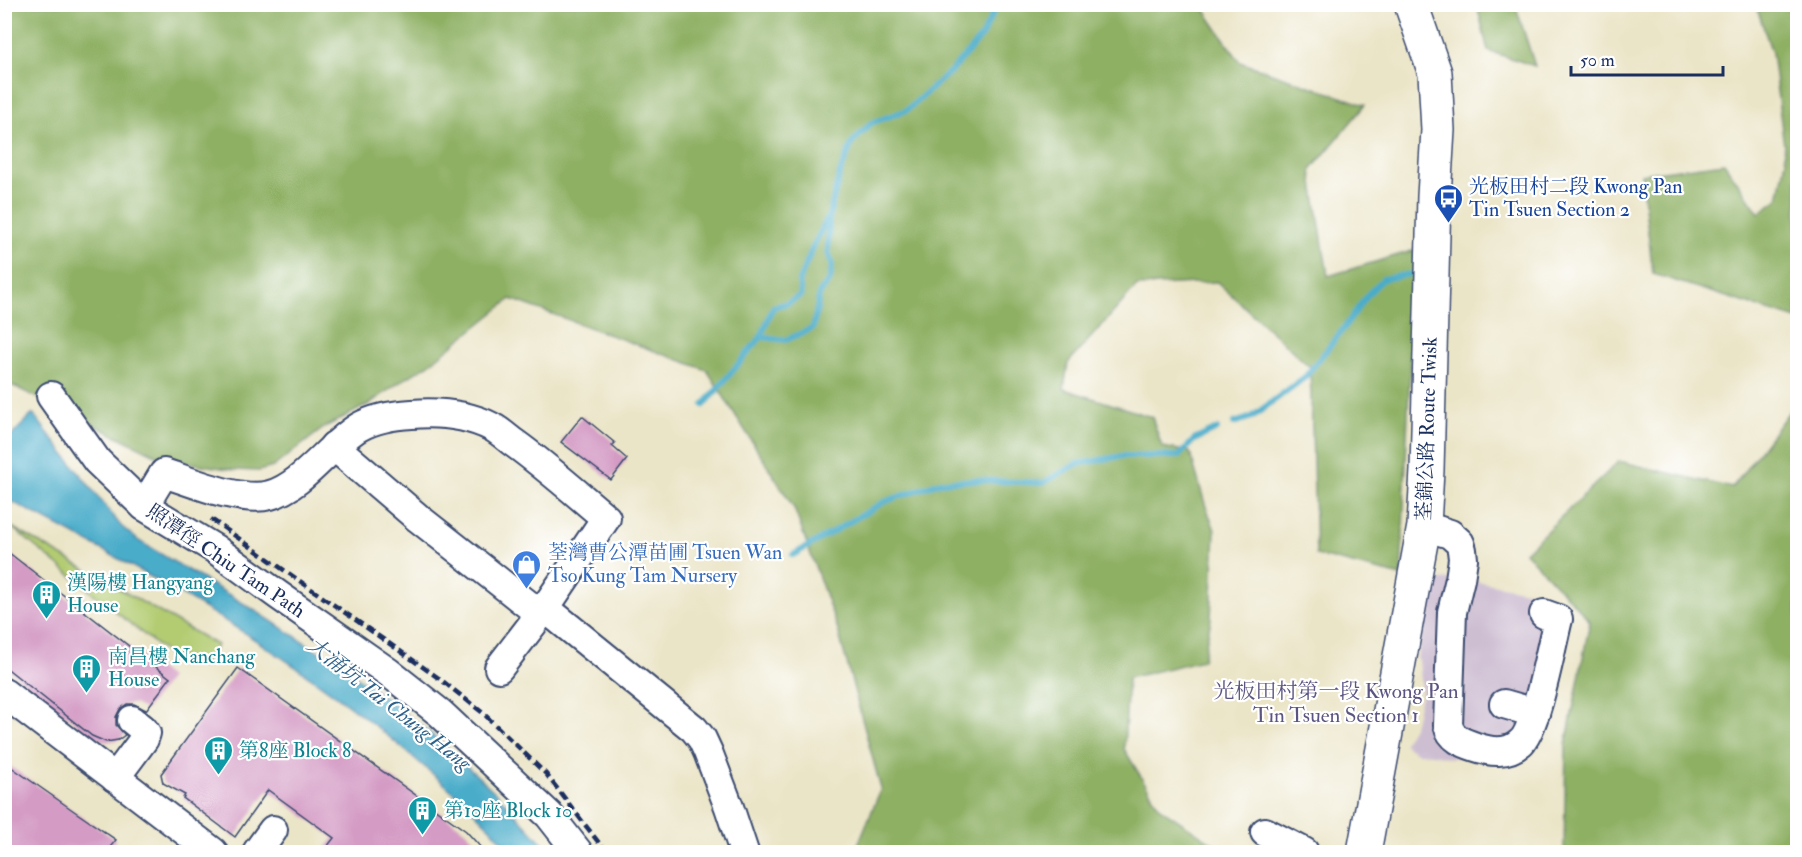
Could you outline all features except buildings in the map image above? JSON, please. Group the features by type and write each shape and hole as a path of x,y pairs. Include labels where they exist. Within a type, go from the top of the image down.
{"main road":[{"name":"荃錦公路 Route Twisk","path":"1364,852 1424,526 1438,130 1435,73 1412,4"}],"street":[{"name":"照潭徑 Chiu Tam Path","path":"51,396 98,461 144,507 215,549 388,672 440,713 549,814 579,852"},
{"path":"144,507 164,473 248,498 268,496 288,488 334,446 360,427 377,419 431,412 460,417 492,427 532,456 606,518 542,611 499,668"},
{"path":"334,446 418,518 694,729 702,739 744,852"},
{"path":"1424,526 1450,534 1460,543 1462,550 1460,579 1452,612 1449,731 1457,739 1492,751 1510,749 1527,736 1535,713 1558,619 1545,614"},
{"path":"4,693 213,852"},
{"path":"1504,704 1535,713"},
{"path":"115,778 146,733 132,720"},
{"path":"1265,832 1304,852"}],"shaded area":[{"path":"1467,579 1536,593 1563,603 1568,610 1538,730 1461,757 1451,758 1418,753 1403,744 1415,723 1422,692 1419,660 1417,659 1434,580"}],"green space":[{"path":"4,5 1201,5 1240,62 1365,105 1311,170 1328,276 1415,250 1401,576 1316,555 1310,367 1217,282 1137,286 1068,363 1064,389 1152,417 1162,447 1190,452 1215,530 1211,619 1203,660 1128,678 1124,749 1160,808 1226,852 855,852 881,789 838,630 794,508 707,370 511,299 428,365 369,404 325,427 273,467 259,471 234,470 164,459 5,382"},
{"path":"1477,5 1519,5 1516,7 1535,66 1488,51"},
{"path":"1756,5 1797,5 1797,319 1653,274 1641,174 1724,163 1759,213 1778,199 1786,161 1772,53"},
{"path":"1797,401 1797,852 1564,852 1566,745 1590,621 1525,552 1619,461 1732,488"},
{"path":"10,526 217,645 203,667 168,654"}],"water":[{"name":"大涌坑 Tai Chung Hang","path":"33,414 121,526 139,541 251,608 340,665 386,698 436,738 496,793 551,852 511,852 472,810 429,771 354,709 307,675 259,642 159,581 5,498 5,442"}],"waterway":[{"path":"704,405 761,337 786,340 813,328 820,292 830,280 832,264 828,252 829,215 840,173 852,143 871,123 907,110 952,70 981,37 998,4"},
{"path":"761,337 773,307 788,303 801,295 799,281 827,219"},
{"path":"1234,423 1252,417 1305,377 1368,294 1383,279 1410,274"},
{"path":"793,555 884,502 940,482 975,480 1043,483 1077,464 1122,456 1179,456 1194,440 1217,429"}],"railway":[{"path":"211,519 440,679 483,713 546,774 606,852"}],"place":[{"name":"光板田村二段 Kwong Pan Tin Tsuen Section 2","path":"1448,224"},
{"name":"荃灣曹公潭苗圃 Tsuen Wan Tso Kung Tam Nursery","path":"527,590"},
{"name":"漢陽樓 Hangyang House","path":"46,620"},
{"name":"南昌樓 Nanchang House","path":"87,694"},
{"name":"第8座 Block 8","path":"218,776"},
{"name":"第10座 Block 10","path":"423,836"}],"district":[{"name":"光板田村第一段 Kwong Pan Tin Tsuen Section 1","path":"1336,703"}]}
